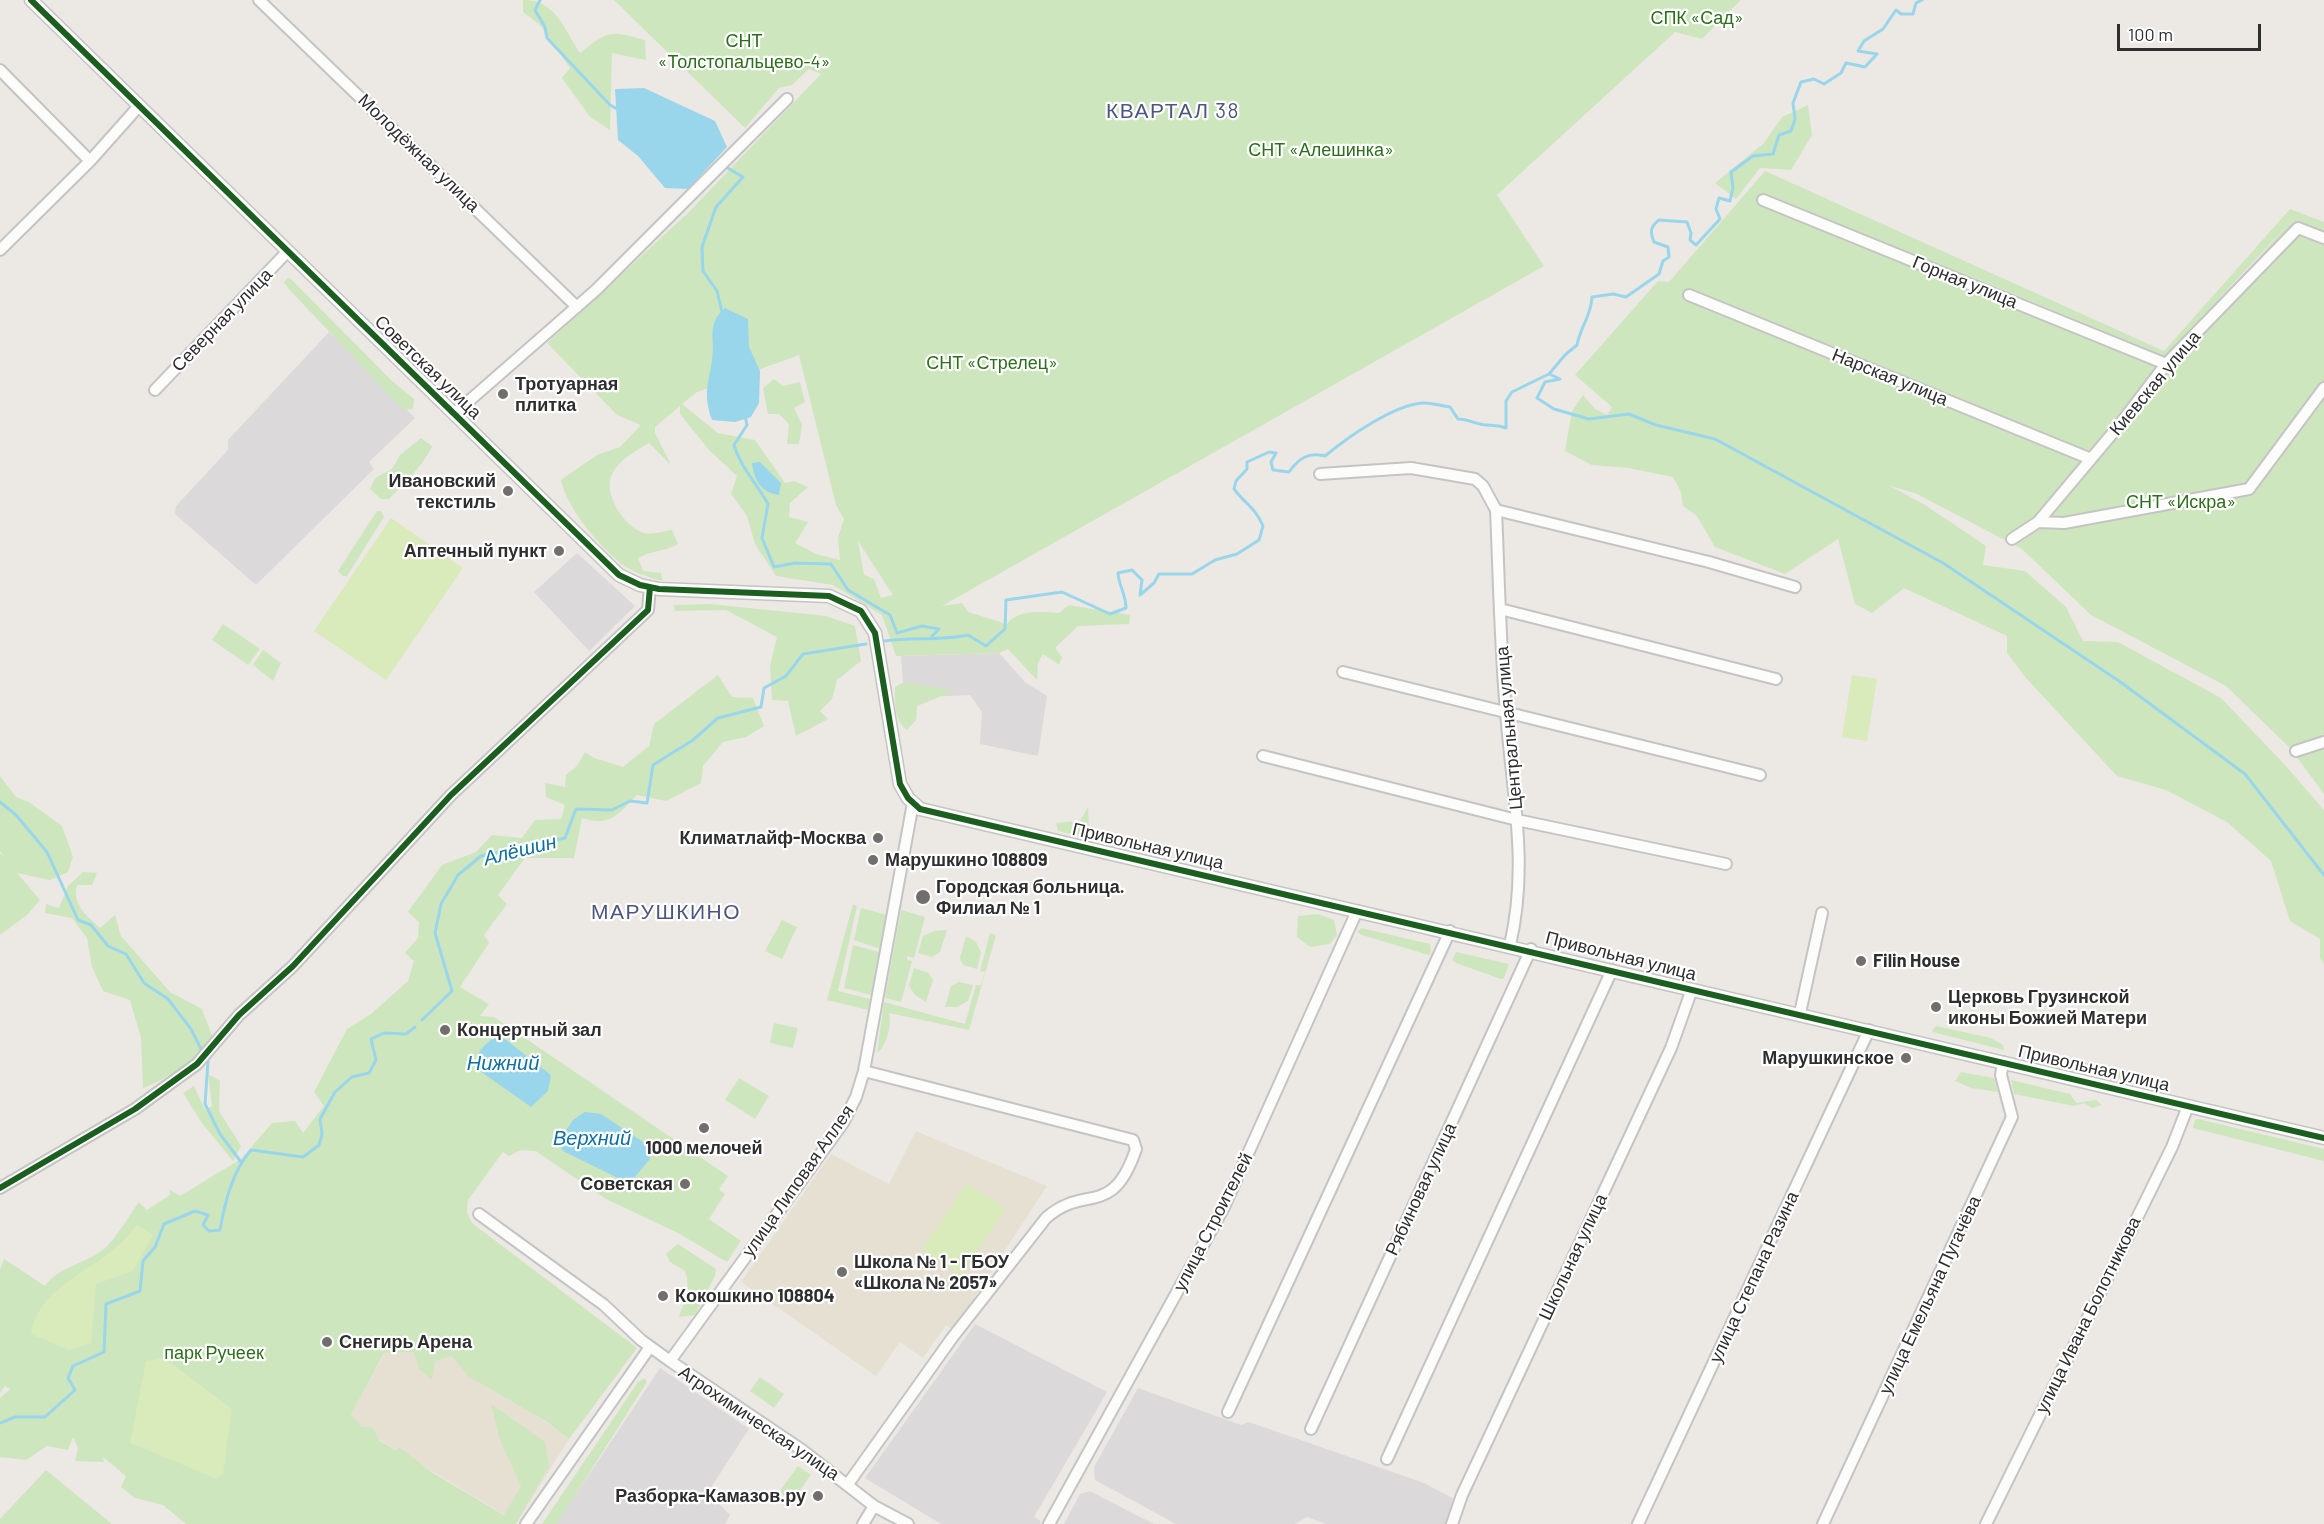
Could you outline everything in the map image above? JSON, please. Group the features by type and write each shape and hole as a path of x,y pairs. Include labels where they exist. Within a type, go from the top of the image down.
{"street":[{"name":"Советская улица","path":"31,0 615,572 633,583 650,587 829,596 854,607 868,618 875,633 897,774 902,789 913,803"},
{"name":"Молодёжная улица","path":"259,0 577,307"},
{"path":"0,70 90,161"},
{"path":"454,414 577,307 787,99"},
{"path":"0,250 90,161 139,106"},
{"name":"Горная улица","path":"1763,200 2166,364"},
{"name":"Киевская улица","path":"2012,539 2038,522 2166,364 2298,228 2324,238"},
{"name":"Северная улица","path":"155,390 288,251"},
{"name":"Нарская улица","path":"1689,295 2091,459"},
{"path":"2038,522 2064,523 2249,489 2324,388"},
{"path":"1320,474 1411,468 1475,478 1483,486 1496,510 1709,562 1795,587"},
{"name":"Центральная улица","path":"1496,510 1506,711 1517,820 1520,894 1510,945"},
{"path":"0,1188 135,1109 197,1064 239,1015 293,966 451,795 648,610 650,587"},
{"path":"1500,609 1776,679"},
{"path":"1343,672 1760,775"},
{"path":"2296,751 2324,742"},
{"path":"1263,756 1517,820 1726,864"},
{"name":"Привольная улица","path":"913,803 925,810 1510,945 2324,1138"},
{"name":"улица Липовая Аллея","path":"670,1362 843,1124 856,1097 864,1071 913,803"},
{"name":"улица Строителей","path":"1049,1524 1224,1207 1356,911"},
{"path":"1800,1013 1822,913"},
{"path":"1228,1412 1450,931"},
{"name":"Рябиновая улица","path":"1311,1429 1530,950"},
{"path":"1387,1460 1612,970"},
{"name":"Школьная улица","path":"1452,1524 1462,1495 1671,1048 1692,989"},
{"name":"улица Степана Разина","path":"1638,1524 1869,1030"},
{"name":"улица Емельяна Пугачёва","path":"1823,1524 2012,1117 2001,1075 2003,1062"},
{"path":"848,1484 952,1338 1046,1218 1065,1204 1089,1200 1110,1193 1122,1181 1136,1149 1133,1140 864,1071"},
{"name":"улица Ивана Болотникова","path":"1986,1524 2172,1147 2188,1106"},
{"name":"Агрохимическая улица","path":"478,1214 618,1316 650,1347 670,1362 848,1484 874,1506 908,1524"},
{"path":"526,1524 650,1347"},
{"path":"863,1524 874,1506"}],"shaded area":[{"path":"329,332 415,418 369,462 374,469 256,585 175,514 176,506 228,450 228,440"},
{"path":"577,553 635,606 589,651 534,592"},
{"path":"999,653 1025,682 1047,696 1038,756 980,744 982,712 970,695 904,698 901,656"},
{"path":"916,1131 1047,1186 953,1330 946,1325 923,1358 900,1342 876,1376 741,1282 831,1154 889,1184"},
{"path":"404,1317 569,1439 517,1522 348,1421"},
{"path":"975,1324 1107,1392 1034,1517 1041,1521 1040,1524 941,1524 865,1478"},
{"path":"660,1368 749,1429 708,1492 730,1515 725,1524 556,1524"},
{"path":"1138,1388 1241,1425 1249,1422 1424,1483 1456,1500 1449,1524 1326,1524 1307,1517 1295,1524 1176,1524 1095,1480 1094,1467"},
{"path":"1090,1491 1154,1524 1064,1524 1080,1494"}],"green space":[{"path":"523,0 534,1 551,10 564,26 580,53 597,40 610,34 645,40 646,60 612,53 610,130 590,117 562,78 570,68 540,25 523,12"},
{"path":"614,0 1741,0 1702,39 1675,32 1497,195 1544,266 942,606 962,603 968,612 1007,624 1017,616 1024,614 1059,613 1069,605 1130,615 1129,624 1078,626 1055,648 1062,657 1059,665 1043,654 1038,663 1037,680 1008,649 999,653 896,656 882,615 833,585 776,576 755,544 747,516 731,494 737,476 709,450 680,414 680,406 655,427 655,433 671,465 649,443 620,463 610,480 612,499 629,524 644,533 672,530 678,544 638,558 643,571 661,573 662,581 623,565 595,538 570,503 561,480 597,455 620,447 641,425 617,415 547,343 688,213 821,74 809,69 792,85 779,88 745,128","holes":["799,355 836,505 844,519 838,538 840,560 816,554 795,543 808,522 789,517 790,503 808,487 794,481 785,483 755,440 718,433 682,404 697,392","858,541 893,595 881,598 874,579 864,575"]},
{"path":"1808,105 1812,135 1791,170 1760,168 1736,199 1715,183 1764,143 1782,117"},
{"name":"СНТ «Искра»","path":"1765,171 2164,351 2290,209 2324,222 2324,794 2290,748 2226,686 2091,615 2022,549 1917,494 1888,485 1925,505 1986,546 1983,565 2025,571 2066,607 2083,641 2118,642 2221,698 2286,766 2324,810 2324,964 2320,958 2320,939 2290,921 2271,861 2227,822 2166,790 2117,776 2026,678 2007,653 2007,636 1904,588 1872,613 1855,604 1838,539 1785,574 1715,547 1697,516 1683,506 1681,492 1673,477 1628,468 1592,465 1565,451 1572,411 1583,395 1595,409 1607,415 1612,407 1575,375 1658,281 1669,282","holes":["2294,218 2167,360 1949,267 2165,357"]},
{"path":"289,277 392,381 414,399 413,409 403,410 288,288 284,282"},
{"path":"774,379 783,386 800,382 805,402 794,408 802,425 799,444 787,444 789,424 779,414 768,414 763,388"},
{"path":"421,438 432,446 425,459 389,499 381,499 370,489 375,478 392,469 400,455"},
{"path":"377,511 381,511 384,517 347,576 343,576 338,571"},
{"path":"391,518 463,568 386,680 314,631"},
{"path":"710,604 826,616 855,626 861,661 837,680 832,699 820,711 828,719 796,736 788,701 772,700 770,666 777,637 726,610 675,611 674,605"},
{"path":"223,624 260,649 248,665 212,640"},
{"path":"263,650 281,663 273,681 253,665"},
{"name":"парк Ручеек","path":"718,675 732,697 753,698 764,726 746,737 723,742 703,766 701,783 666,801 637,795 619,813 607,820 582,818 574,858 525,858 498,895 507,904 484,935 489,943 460,987 489,1004 480,1016 494,1017 728,1176 719,1189 725,1194 709,1219 741,1241 727,1262 678,1233 606,1199 536,1151 521,1150 509,1156 503,1152 468,1200 467,1212 472,1223 637,1348 569,1439 544,1420 468,1376 452,1356 435,1361 432,1380 419,1369 414,1352 384,1353 351,1415 362,1427 372,1427 380,1441 396,1450 399,1447 433,1473 504,1515 521,1486 500,1440 491,1404 545,1442 549,1466 516,1524 186,1524 163,1505 135,1498 121,1487 126,1476 103,1457 104,1462 75,1461 78,1448 73,1437 68,1450 47,1446 26,1460 0,1457 0,1398 10,1389 5,1386 0,1393 0,1270 4,1259 45,1286 59,1273 93,1256 108,1245 139,1202 147,1210 170,1195 170,1190 180,1196 241,1159 272,1123 295,1121 303,1133 324,1106 314,1092 347,1029 371,1014 408,981 414,961 405,953 418,938 419,922 408,912 442,865 476,852 492,835 522,838 535,820 561,819 565,805 546,797 545,783 565,787 566,775 577,766 585,752 594,758 623,767 649,746 654,724"},
{"path":"1852,675 1877,679 1867,741 1842,737"},
{"path":"902,683 954,691 917,706 916,720 907,730 899,721 895,705 895,687"},
{"path":"0,776 16,797 29,802 62,826 73,857 68,872 50,880 17,873 40,900 27,915 0,935 0,853 5,858 0,851"},
{"path":"1088,807 1089,830 1077,835 1058,831 1056,823 1080,821"},
{"path":"83,872 97,873 92,885 77,885 78,904 81,909 100,928 115,915 121,936 170,992 202,1009 213,1038 182,1068 143,1088 141,1038 130,1000 103,991 92,967 87,938 72,918 45,913 46,904 59,908 68,886"},
{"path":"853,904 857,906 838,991 870,999 868,1010 827,1000"},
{"path":"861,908 887,915 880,949 854,940"},
{"path":"901,910 925,917 914,958 907,956 907,960 912,961 901,1002 885,998"},
{"path":"1318,914 1334,920 1337,935 1330,944 1310,947 1297,937 1298,916"},
{"path":"782,920 797,927 782,959 765,951"},
{"path":"1361,928 1430,944 1431,953 1429,955 1362,935 1357,932"},
{"path":"947,930 940,952 932,957 918,953 923,936 934,931"},
{"path":"990,933 996,935 969,1030 889,1013 888,1034 884,1045 877,1053 884,1002 965,1024 976,985 981,985 985,972 980,971"},
{"path":"966,936 976,942 981,952 977,969 963,965 960,958"},
{"path":"853,945 879,952 871,995 844,988"},
{"path":"1456,952 1509,964 1504,978 1501,979 1456,963 1452,960"},
{"path":"914,968 929,973 933,980 926,1002 915,995 909,986"},
{"path":"959,982 973,985 968,1001 957,1007 945,1007 951,986"},
{"path":"774,1023 798,1028 793,1048 770,1043"},
{"path":"1936,1026 1991,1038 2003,1045 2004,1050 1936,1033 1932,1031"},
{"path":"2075,1060 2144,1077 2151,1081 2147,1084 2071,1066 2068,1062"},
{"path":"1961,1072 1994,1078 1998,1092 1971,1088 1955,1081"},
{"path":"208,1074 220,1081 219,1111 241,1146 233,1161 202,1123 183,1093 194,1086 205,1110 212,1106"},
{"path":"739,1078 769,1096 755,1119 725,1100"},
{"path":"2011,1080 2070,1094 2076,1103 2096,1100 2102,1105 2092,1108 2084,1103 2074,1106 2014,1094"},
{"path":"2195,1120 2324,1149 2324,1161 2193,1128"},
{"path":"967,1183 1006,1209 961,1275 922,1249"},
{"path":"137,1225 153,1235 133,1271 96,1284 91,1343 69,1350 31,1334 42,1306 52,1295 114,1249"},
{"path":"678,1244 716,1269 715,1276 695,1315 679,1317 686,1294 687,1277 685,1271 670,1262 666,1254"},
{"path":"164,1358 232,1409 223,1473 217,1479 130,1443 146,1361"},
{"path":"760,1377 784,1394 774,1408 750,1391"},
{"path":"644,1378 647,1382 557,1524 542,1524 638,1382"},
{"path":"798,1466 811,1475 792,1501 779,1492"},
{"path":"46,1470 112,1524 0,1524 0,1519"}],"water":[{"path":"644,88 715,121 727,147 688,189 665,188 638,156 618,140 615,89"},
{"path":"725,308 748,319 749,347 760,371 759,403 751,417 735,422 712,420 707,397 713,352 713,327 719,314"},
{"path":"760,462 781,483 779,495 767,491 756,480 752,463"},
{"name":"Нижний","path":"501,1036 551,1075 548,1091 531,1107 477,1069 477,1058 482,1048 491,1040"},
{"name":"Верхний","path":"585,1112 601,1114 649,1146 650,1159 635,1177 624,1181 563,1151 558,1142 573,1120"}],"waterway":[{"path":"540,0 535,10 545,27 547,38 610,105 617,109"},
{"path":"884,641 968,635 986,646 1005,629 1006,600 1062,592 1110,614 1126,608 1118,573 1132,570 1142,580 1140,595 1154,583 1159,574 1192,574 1215,560 1237,554 1259,540 1263,526 1253,510 1234,489 1236,481 1247,469 1247,462 1269,452 1276,453 1271,462 1273,470 1289,472 1304,457 1325,456 1384,416 1410,405 1422,403 1450,407 1458,419 1506,428 1506,401 1512,392 1549,374 1577,345 1590,310 1592,297 1613,294 1626,297 1659,274 1663,261 1669,257 1668,247 1654,242 1652,235 1654,225 1659,220 1687,222 1691,233 1690,240 1696,245 1720,219 1716,209 1719,198 1730,201 1733,188 1731,172 1753,156 1773,154 1779,135 1791,131 1795,119 1793,103 1801,82 1814,79 1824,84 1841,73 1846,63 1865,67 1877,54 1858,51 1864,41 1883,29 1896,10 1901,14 1913,14 1916,3 1922,0"},
{"path":"722,312 717,291 703,271 702,247 716,207 743,177 726,167"},
{"path":"1549,374 1560,379 1545,382 1537,398 1554,409 1589,419 1629,414 1656,425 1715,439 1943,563 2119,681 2245,774 2324,875"},
{"path":"745,415 747,425 734,445 744,468 768,504 762,538 774,567 795,563 831,564 848,590 890,615 897,633 922,626 939,629 932,636"},
{"name":"Алёшин","path":"422,1020 452,991 435,933 441,904 458,875 481,856 565,838 576,809 612,810 630,801 647,803 653,765 693,740 718,718 761,707 764,688 786,676 803,654 866,644"},
{"path":"0,802 16,815 47,852 78,920 91,925 108,946 126,954 144,983 168,999 191,1029 201,1049"},
{"name":"Алёшин","path":"0,1423 15,1417 45,1417 75,1390 68,1378 73,1366 104,1352 106,1304 140,1291 143,1261 155,1247 164,1224 195,1211 208,1215 203,1225 209,1231 220,1230 234,1178 251,1150 303,1157 319,1145 322,1134 320,1119 335,1092 352,1077 369,1073 376,1060 371,1039 384,1033 406,1034 415,1027"},
{"path":"208,1061 205,1104 220,1134 241,1162"}],"cycle path":[{"path":"31,0 619,575 640,585 659,589 829,596 861,611 875,633 900,784 908,798 920,809 2324,1138"},
{"path":"0,1188 135,1109 197,1064 239,1015 293,966 451,795 648,610 650,587"}],"place":[{"name":"Тротуарная плитка","path":"503,394"},
{"name":"Ивановский текстиль","path":"508,491"},
{"name":"Аптечный пункт","path":"559,551"},
{"name":"Климатлайф-Москва","path":"878,838"},
{"name":"Марушкино 108809","path":"873,860"},
{"name":"Городская больница. Филиал № 1","path":"923,897"},
{"name":"Filin House","path":"1861,961"},
{"name":"Церковь Грузинской иконы Божией Матери","path":"1936,1007"},
{"name":"Концертный зал","path":"445,1030"},
{"name":"Марушкинское","path":"1906,1058"},
{"name":"1000 мелочей","path":"704,1128"},
{"name":"Советская","path":"685,1184"},
{"name":"Школа № 1 - ГБОУ «Школа № 2057»","path":"842,1272"},
{"name":"Кокошкино 108804","path":"663,1296"},
{"name":"Снегирь Арена","path":"327,1342"},
{"name":"Разборка-Камазов.ру","path":"818,1496"}],"district":[{"name":"КВАРТАЛ 38","path":"1173,111"},
{"name":"МАРУШКИНО","path":"666,912"}],"park label":[{"name":"СПК «Сад»","path":"1697,18"},
{"name":"СНТ «Толстопальцево-4»","path":"744,51"},
{"name":"СНТ «Алешинка»","path":"1321,150"},
{"name":"СНТ «Стрелец»","path":"992,363"}]}
